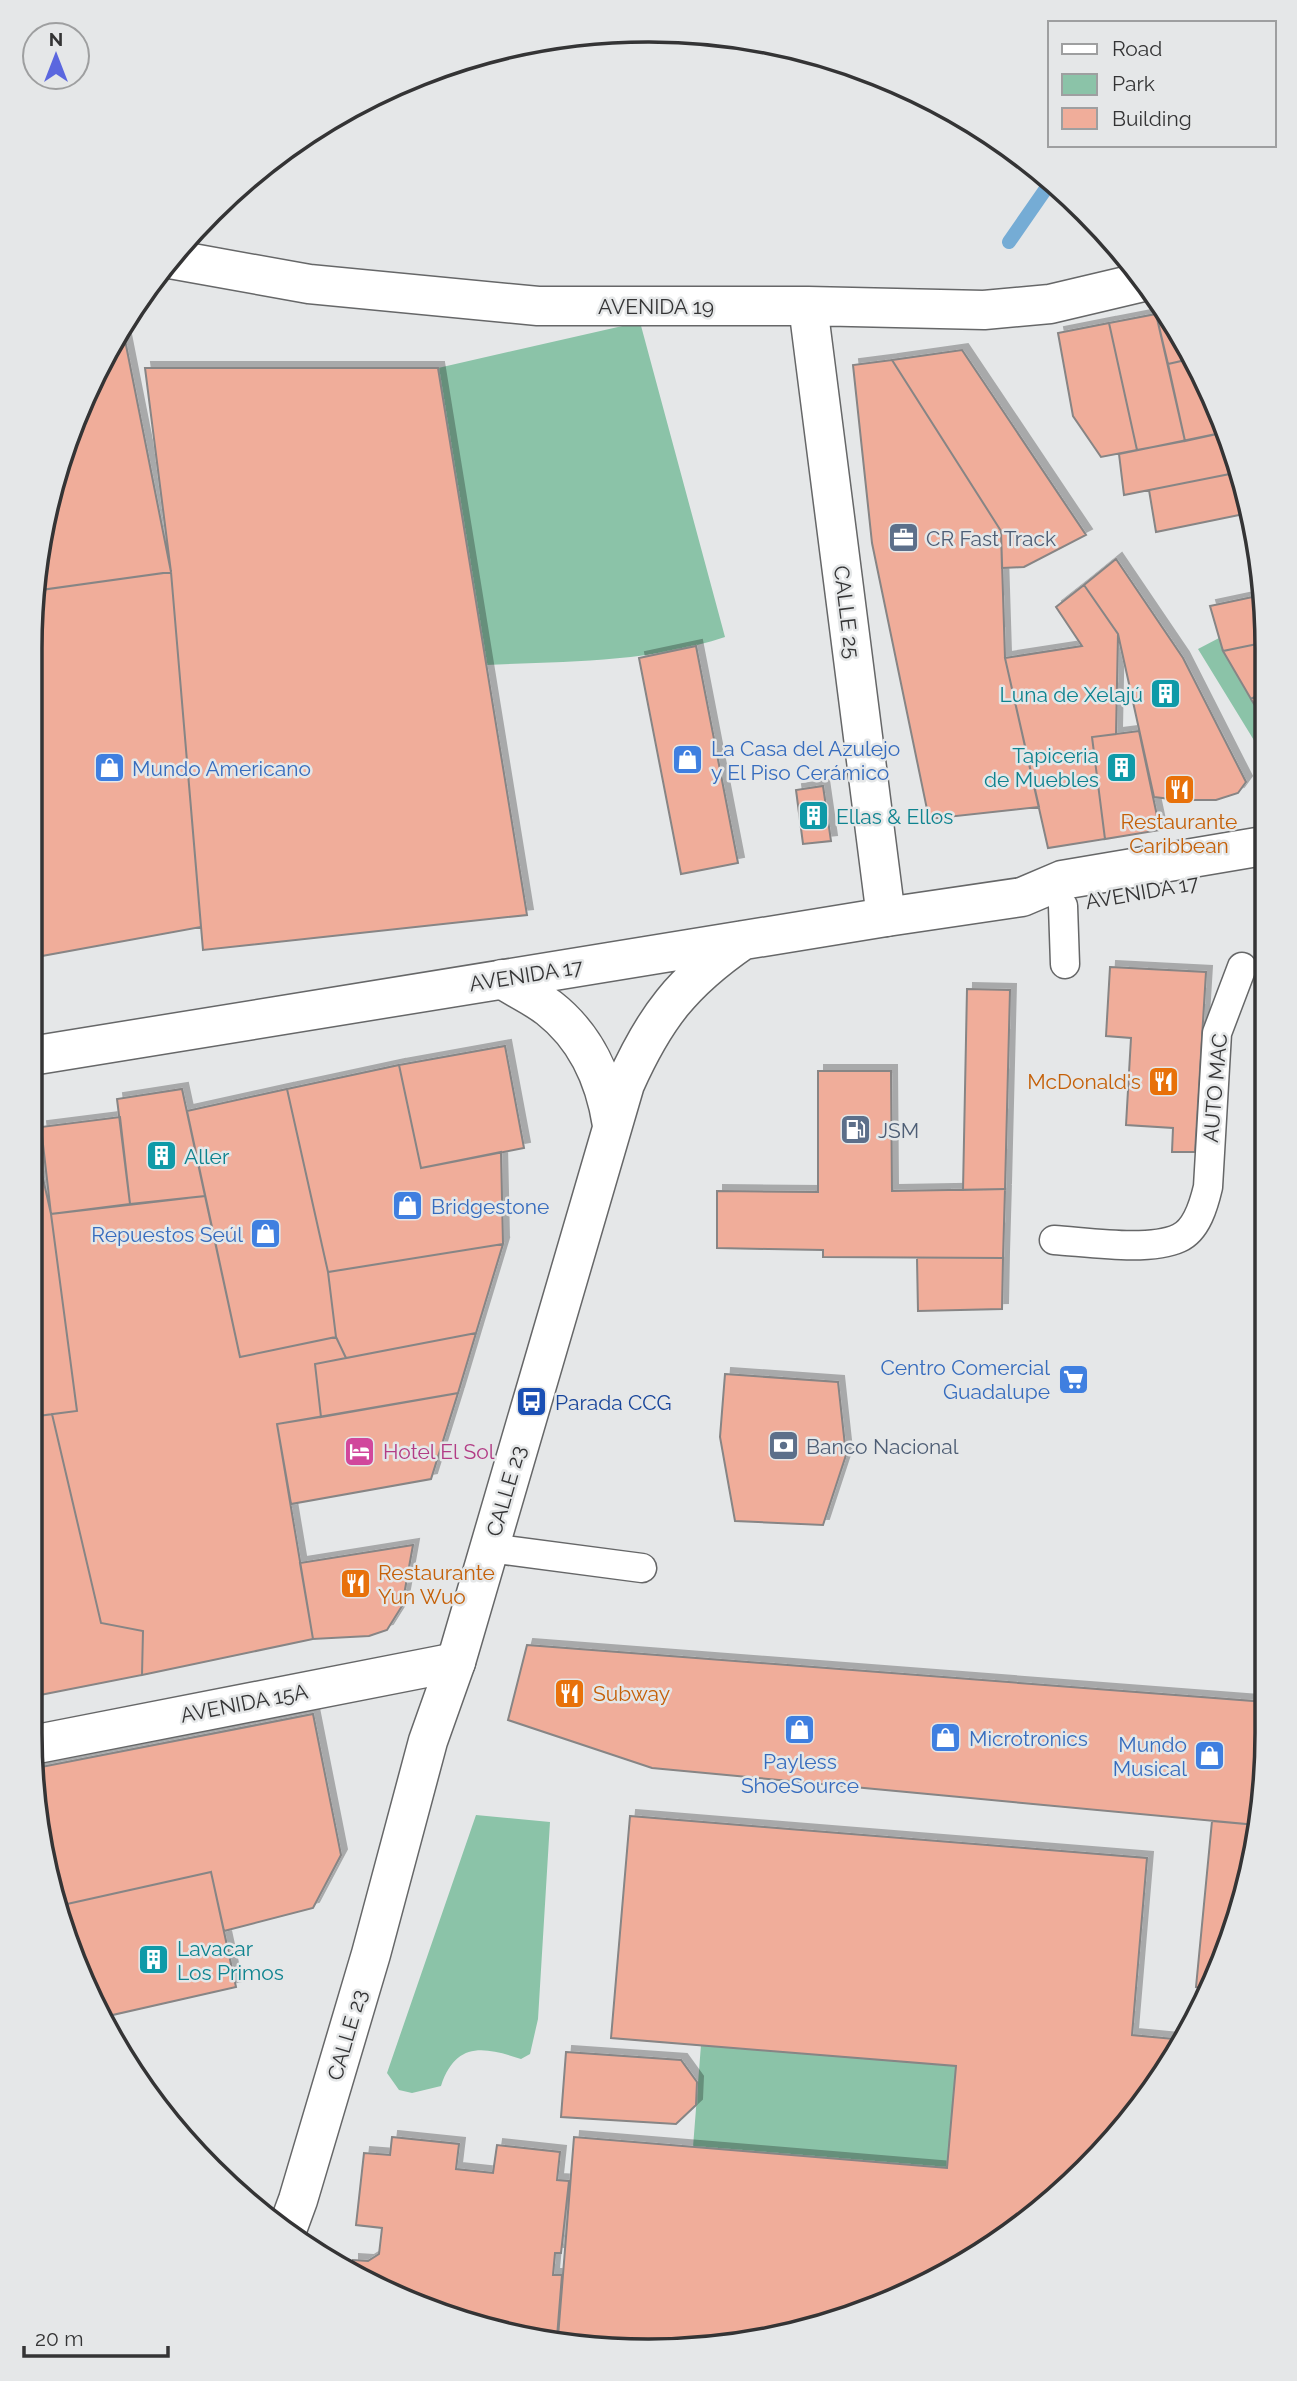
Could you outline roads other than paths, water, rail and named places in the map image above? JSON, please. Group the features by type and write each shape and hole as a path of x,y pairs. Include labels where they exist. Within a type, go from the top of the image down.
{"main road":[{"name":"AVENIDA 19","path":"182,261 309,284 538,306 808,306 984,310 1050,304 1134,284"},
{"name":"CALLE 25","path":"808,306 886,917"},
{"name":"AVENIDA 17","path":"42,1054 1022,897 1062,880 1255,847"},
{"name":"AVENIDA 17","path":"1022,897 1063,906 1255,873"},
{"name":"CALLE 23","path":"292,2222 371,1954 428,1741 456,1662 625,1084 644,1042 683,988 712,962 743,940"},
{"path":"502,979 548,1007 569,1026 599,1073 613,1127"},
{"name":"AVENIDA 15A","path":"42,1743 456,1662"}],"lane":[{"path":"1063,906 1065,964"},
{"name":"AUTO MAC","path":"1054,1240 1144,1245 1180,1238 1192,1227 1204,1203 1209,1172 1217,1033 1242,967"},
{"path":"489,1548 642,1567"}],"waterway":[{"path":"1009,242 1045,190"}],"place":[{"name":"CR Fast Track","path":"903,538"},
{"name":"Luna de Xelajú","path":"1166,694"},
{"name":"La Casa del Azulejo y El Piso Cerámico","path":"688,760"},
{"name":"Tapiceria de Muebles","path":"1122,767"},
{"name":"Mundo Americano","path":"109,768"},
{"name":"Restaurante Caribbean","path":"1179,789"},
{"name":"Ellas & Ellos","path":"813,816"},
{"name":"McDonald's","path":"1164,1081"},
{"name":"JSM","path":"855,1130"},
{"name":"Aller","path":"161,1156"},
{"name":"Bridgestone","path":"408,1206"},
{"name":"Repuestos Seúl","path":"266,1234"},
{"name":"Centro Comercial Guadalupe","path":"1073,1379"},
{"name":"Parada CCG","path":"532,1402"},
{"name":"Banco Nacional","path":"783,1446"},
{"name":"Hotel El Sol","path":"360,1451"},
{"name":"Restaurante Yun Wuo","path":"355,1584"},
{"name":"Subway","path":"570,1693"},
{"name":"Payless ShoeSource","path":"800,1729"},
{"name":"Microtronics","path":"946,1738"},
{"name":"Mundo Musical","path":"1210,1756"},
{"name":"Lavacar Los Primos","path":"154,1960"}]}
